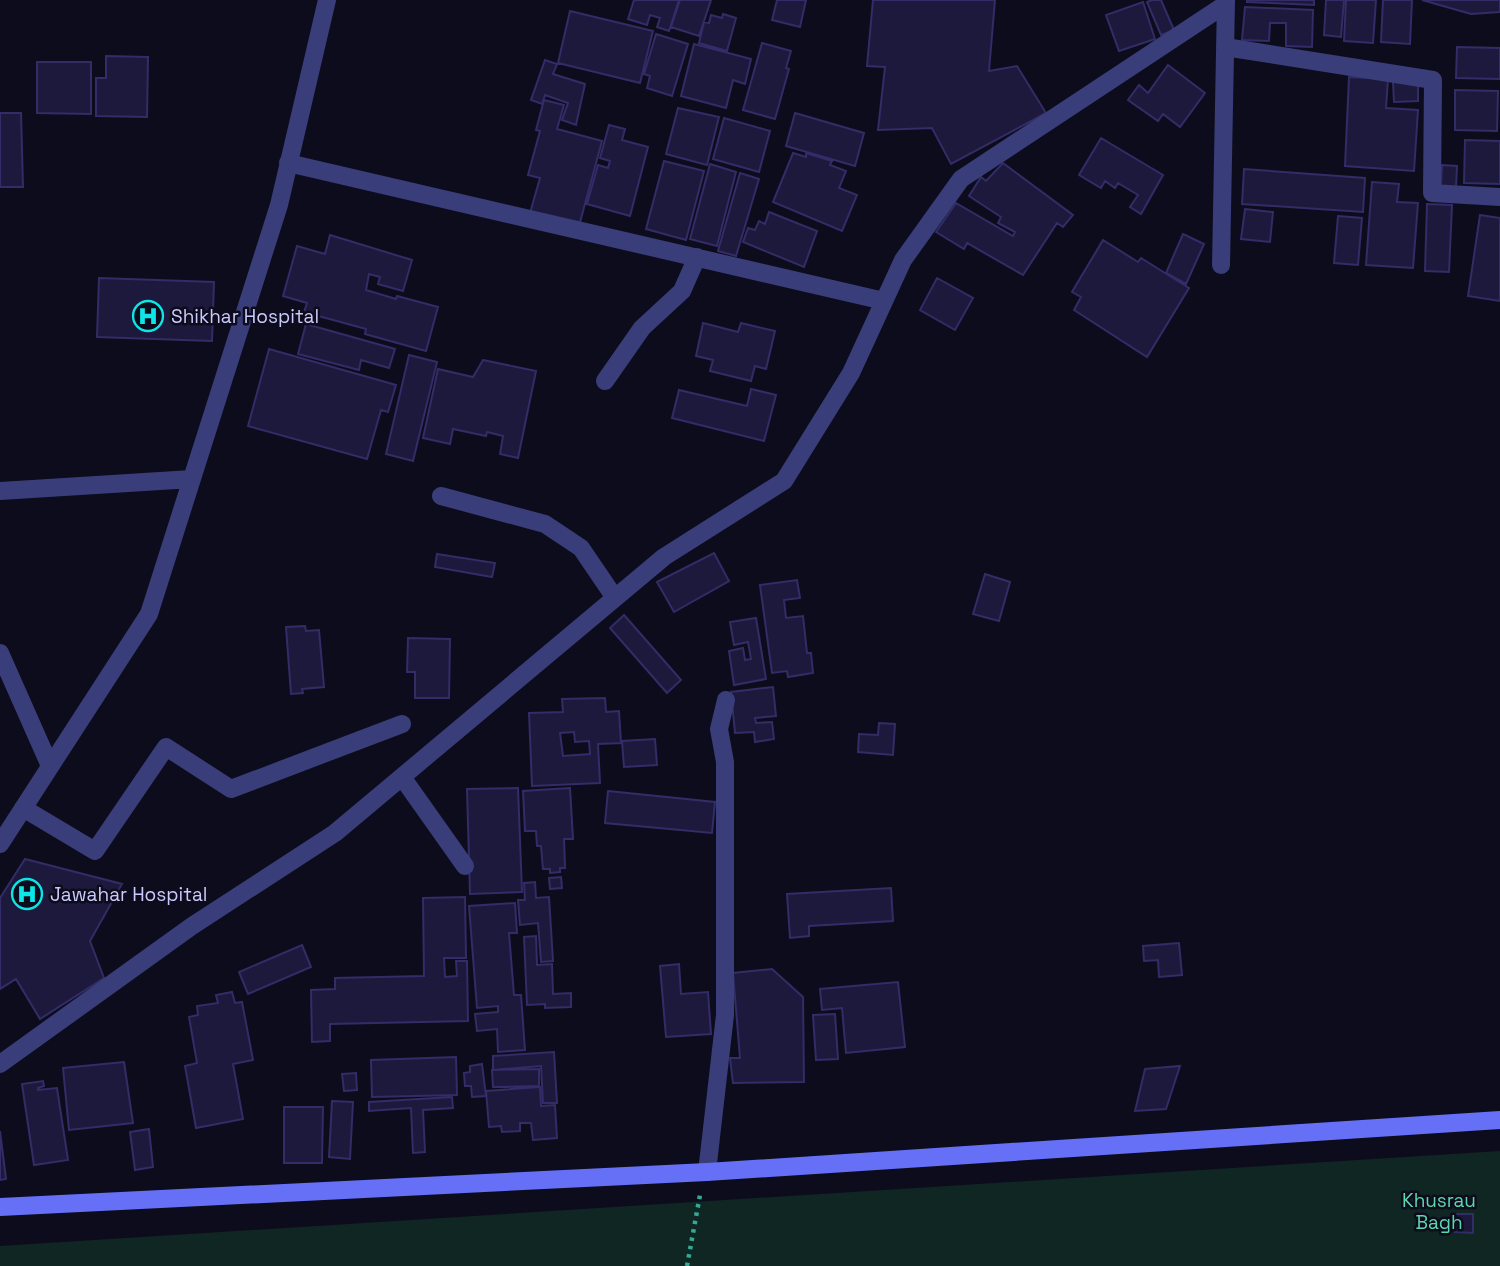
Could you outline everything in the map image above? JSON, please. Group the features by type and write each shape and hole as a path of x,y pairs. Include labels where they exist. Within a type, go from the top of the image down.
{"street":[{"path":"0,844 149,614 279,205 327,0"},
{"path":"1221,265 1226,2"},
{"path":"0,1063 192,926 335,833 664,557 784,481 851,373 903,260 961,179 1226,2"},
{"path":"1225,47 1433,80 1433,193 1500,197"},
{"path":"288,163 884,301"},
{"path":"604,381 642,328 682,291 697,257"},
{"path":"0,491 192,480"},
{"path":"441,496 545,524 582,548 615,598"},
{"path":"0,653 50,766"},
{"path":"707,1172 725,1015 725,762 719,729 726,699"},
{"path":"23,808 94,851 166,747 231,789 402,724"},
{"path":"402,777 465,866"},
{"path":"0,1207 707,1172 1500,1120"}],"path":[{"path":"687,1266 698,1201 707,1172"}],"green space":[{"name":"Khusrau Bagh","path":"1500,1151 1500,1266 0,1266 0,1246"}],"building":[{"path":"634,0 679,0 669,31 657,27 660,18 650,15 647,25 628,19"},
{"path":"680,0 711,0 699,36 671,27"},
{"path":"777,0 806,0 800,27 772,20"},
{"path":"873,0 995,0 989,71 1017,66 1046,113 951,164 932,128 878,130 885,67 867,66"},
{"path":"1161,0 1174,30 1161,35 1147,2"},
{"path":"1314,0 1314,5 1247,2"},
{"path":"1326,0 1344,0 1341,37 1324,35"},
{"path":"1346,0 1376,0 1373,43 1344,41"},
{"path":"1383,0 1412,0 1410,44 1381,42"},
{"path":"1422,0 1500,0 1500,12 1471,14"},
{"path":"1143,2 1155,39 1119,51 1106,15"},
{"path":"1245,7 1313,10 1312,47 1286,46 1286,23 1270,23 1269,41 1242,40"},
{"path":"570,11 653,31 640,83 558,63"},
{"path":"723,14 736,18 727,51 699,43 704,22 709,23 711,15 722,18"},
{"path":"656,34 688,44 672,96 647,88 650,76 644,74"},
{"path":"762,43 791,51 786,68 789,69 775,119 743,110"},
{"path":"694,44 751,59 745,84 733,80 726,108 681,96"},
{"path":"1457,47 1500,48 1500,79 1456,78"},
{"path":"106,56 148,57 147,117 96,116 96,78 106,78"},
{"path":"545,60 557,64 553,74 585,84 576,125 562,120 568,103 545,95 542,104 531,100"},
{"path":"37,62 91,62 91,114 37,113"},
{"path":"1168,65 1205,93 1180,127 1163,114 1158,121 1128,100 1139,85 1148,93"},
{"path":"1349,77 1388,79 1386,108 1418,110 1414,171 1345,166"},
{"path":"1393,82 1418,82 1418,101 1394,102"},
{"path":"1455,90 1498,91 1497,131 1455,130"},
{"path":"544,100 564,105 557,129 602,141 579,226 530,213 540,178 528,175 540,131 536,130"},
{"path":"678,108 719,117 707,165 666,154"},
{"path":"0,113 21,113 23,187 0,187"},
{"path":"795,113 864,133 855,166 786,146"},
{"path":"724,118 770,131 759,172 713,159"},
{"path":"609,125 625,129 622,140 648,147 630,216 587,204 598,165 608,168 610,161 600,158"},
{"path":"1101,138 1163,175 1141,214 1130,207 1138,195 1118,183 1115,188 1105,181 1101,188 1079,175"},
{"path":"1465,140 1500,141 1500,184 1464,183"},
{"path":"793,153 806,157 806,153 832,161 830,165 846,171 839,188 857,195 842,231 773,202"},
{"path":"664,161 704,171 686,240 646,229"},
{"path":"1003,163 1073,215 1063,227 1057,223 1023,275 967,243 964,249 936,232 956,203 1013,236 1015,232 998,223 1001,217 969,196 981,177 986,181"},
{"path":"710,164 736,172 717,246 690,239"},
{"path":"1442,165 1457,166 1456,187 1441,186"},
{"path":"1244,169 1365,178 1363,212 1242,204"},
{"path":"740,173 759,179 736,256 718,251"},
{"path":"1372,182 1399,184 1397,202 1418,203 1413,268 1366,265"},
{"path":"1427,204 1452,205 1449,272 1425,271"},
{"path":"1245,209 1273,212 1270,242 1241,239"},
{"path":"769,212 817,231 804,267 743,242 748,228 755,230 759,221 765,224"},
{"path":"1480,215 1500,218 1500,301 1468,296"},
{"path":"1338,216 1362,218 1358,265 1334,263"},
{"path":"1183,234 1204,244 1186,284 1166,273"},
{"path":"330,235 412,260 403,291 378,284 380,277 369,274 366,290 438,307 426,351 365,334 366,329 304,312 307,303 283,296 297,246 325,254"},
{"path":"1103,240 1138,262 1141,258 1189,288 1147,357 1074,310 1081,297 1072,292"},
{"path":"99,278 214,282 212,341 97,337"},
{"path":"937,278 973,298 955,330 920,310"},
{"path":"703,323 738,332 741,323 775,331 766,369 755,366 751,381 710,371 713,360 696,356"},
{"path":"306,324 395,349 389,368 361,360 359,370 298,354"},
{"path":"269,349 396,385 388,412 381,410 367,459 248,426"},
{"path":"409,355 437,362 413,461 386,454"},
{"path":"483,360 536,371 518,458 500,454 503,436 487,432 486,436 453,429 450,444 423,438 438,369 473,377"},
{"path":"751,389 776,395 764,441 672,418 679,390 747,406"},
{"path":"714,553 729,581 674,612 657,582"},
{"path":"437,554 495,563 492,577 435,567"},
{"path":"985,574 1010,582 999,621 973,614"},
{"path":"797,580 800,598 784,600 786,618 803,616 807,653 811,653 813,673 788,677 787,671 772,673 760,585"},
{"path":"624,615 681,680 667,693 610,628"},
{"path":"756,618 766,679 734,685 729,651 743,648 745,660 751,659 748,642 734,645 730,622"},
{"path":"305,626 306,631 319,630 324,687 302,689 303,693 291,694 286,627"},
{"path":"408,638 450,639 449,698 415,698 415,672 407,672"},
{"path":"773,687 776,716 755,718 756,723 772,722 774,739 755,742 754,732 735,733 731,692"},
{"path":"605,698 606,712 619,711 621,743 598,744 600,783 532,786 529,713 563,712 562,699","holes":["574,732 575,742 589,741 590,754 563,756 560,733"]},
{"path":"879,723 895,724 893,755 858,752 859,734 878,735"},
{"path":"655,739 657,765 624,767 622,741"},
{"path":"518,788 522,892 470,894 467,789"},
{"path":"570,788 573,839 564,839 565,868 560,868 560,872 550,873 550,869 543,869 541,846 537,846 536,831 525,831 523,791"},
{"path":"608,791 715,802 712,833 605,823"},
{"path":"25,859 122,884 90,941 104,978 40,1019 16,979 0,989 0,898"},
{"path":"561,877 562,888 550,889 549,878"},
{"path":"535,882 536,898 549,897 553,961 541,962 538,923 520,925 518,900 525,900 524,883"},
{"path":"891,888 893,921 809,926 809,936 790,938 787,894"},
{"path":"465,897 466,958 444,958 445,977 457,976 456,961 467,961 468,1021 330,1024 330,1041 312,1042 311,990 335,989 335,978 424,976 423,898"},
{"path":"515,903 517,933 509,933 514,995 521,995 525,1050 498,1052 497,1029 477,1031 475,1014 498,1012 498,1006 477,1008 469,906"},
{"path":"536,936 537,965 552,964 553,994 571,993 571,1007 545,1008 545,1004 527,1005 524,937"},
{"path":"1179,943 1182,975 1159,977 1158,960 1144,961 1143,946"},
{"path":"302,945 311,967 248,994 239,972"},
{"path":"679,964 681,994 708,992 711,1034 666,1037 660,966"},
{"path":"772,969 803,997 804,1082 733,1083 730,1058 740,1058 733,973"},
{"path":"898,982 905,1047 846,1053 842,1008 822,1010 820,989"},
{"path":"232,992 235,1003 242,1002 253,1060 233,1064 243,1119 196,1128 185,1066 197,1063 189,1017 198,1015 197,1006 218,1003 216,995"},
{"path":"835,1014 838,1059 816,1060 813,1015"},
{"path":"554,1052 557,1103 543,1103 541,1066 493,1070 493,1056"},
{"path":"456,1057 457,1095 372,1097 371,1060"},
{"path":"124,1062 133,1123 69,1130 63,1068"},
{"path":"482,1064 486,1096 472,1097 471,1086 465,1086 464,1073 470,1072 470,1066"},
{"path":"1180,1066 1166,1109 1135,1111 1145,1069"},
{"path":"539,1069 539,1086 493,1087 492,1070"},
{"path":"356,1073 357,1090 344,1091 342,1074"},
{"path":"43,1081 44,1086 38,1090 57,1088 68,1160 34,1165 22,1084"},
{"path":"540,1087 541,1106 555,1105 557,1138 533,1140 531,1123 520,1123 520,1131 502,1132 501,1126 489,1127 486,1091"},
{"path":"452,1097 453,1108 423,1110 425,1152 413,1153 411,1108 369,1111 369,1102"},
{"path":"332,1101 353,1102 350,1159 329,1157"},
{"path":"284,1107 323,1107 322,1163 284,1163"},
{"path":"149,1129 153,1167 135,1170 130,1132"},
{"path":"0,1131 6,1179 0,1180"},
{"path":"1454,1214 1473,1214 1473,1233 1455,1232"}],"place":[{"name":"Shikhar Hospital","path":"148,316"},
{"name":"Jawahar Hospital","path":"27,894"}]}
